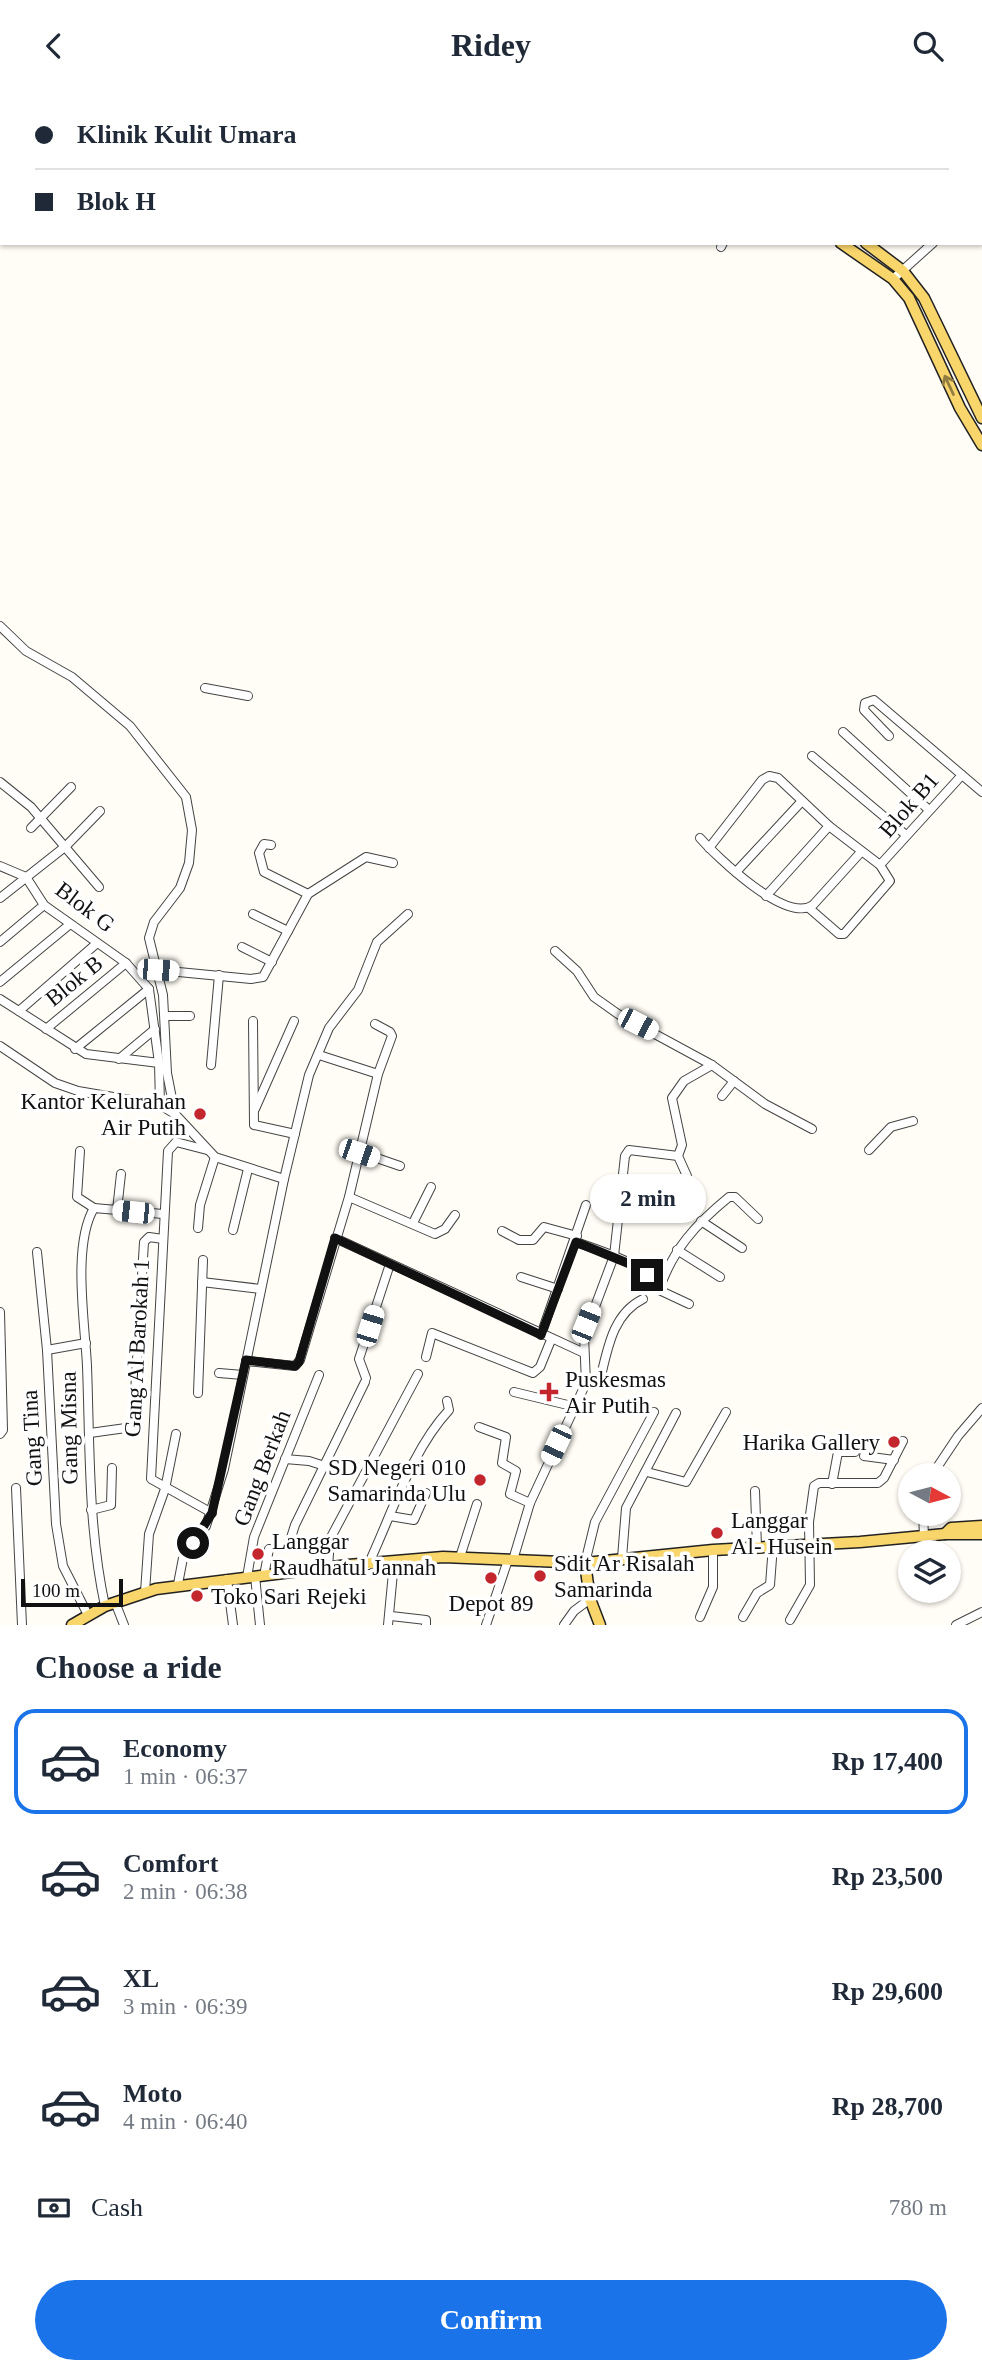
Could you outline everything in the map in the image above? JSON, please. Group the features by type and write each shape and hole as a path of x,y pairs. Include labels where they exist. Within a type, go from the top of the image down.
{"main road":[{"path":"844,245 893,279 918,315 960,408 982,445"},
{"path":"869,245 903,271 936,321 982,418"},
{"path":"945,1534 951,1528 982,1526"},
{"path":"72,1625 110,1604 178,1584 328,1568 460,1557 585,1563 773,1545 982,1534"},
{"path":"585,1563 590,1599 600,1625"}],"street":[{"path":"893,279 931,245"},
{"path":"0,626 26,651 72,677 136,731 180,786 191,818 191,848 184,878 150,929 150,944 158,970 166,1017 167,1073 175,1114"},
{"path":"205,688 248,696"},
{"path":"888,736 864,711 865,703 874,700 982,792"},
{"path":"843,732 929,810"},
{"path":"812,756 906,835"},
{"name":"Blok B1","path":"883,863 962,775"},
{"path":"709,848 762,780 769,776 778,778 861,852 883,863 890,881 844,934 839,934 810,908"},
{"path":"0,782 41,818 99,887"},
{"path":"31,828 71,787"},
{"path":"736,872 802,801"},
{"path":"0,898 66,846 100,811"},
{"path":"766,896 829,826"},
{"path":"700,838 766,896 803,909 810,908 861,852"},
{"path":"271,845 264,844 259,853 264,872 308,894"},
{"path":"158,970 258,979 267,972 308,894 366,857 393,863"},
{"path":"0,866 26,877"},
{"name":"Blok G","path":"26,877 44,905 126,963 149,989"},
{"path":"0,942 44,905"},
{"path":"253,914 288,931"},
{"path":"178,1584 183,1558 212,1513 309,1075 329,1028 361,983 377,941 408,914"},
{"path":"0,982 69,925"},
{"path":"19,1011 96,944"},
{"path":"242,947 272,962"},
{"path":"555,951 576,971 594,997 618,1014 712,1065 772,1109 812,1129"},
{"name":"Blok B","path":"46,1029 126,963"},
{"path":"211,1065 219,975"},
{"path":"149,989 159,1063 160,1105"},
{"path":"75,1049 149,989"},
{"path":"0,999 75,1049 99,1057 159,1063"},
{"path":"166,1017 190,1016"},
{"path":"253,1021 253,1112 256,1127 295,1134"},
{"path":"253,1112 294,1021"},
{"path":"246,1360 276,1366 295,1366 299,1362 349,1197 378,1074 392,1033 375,1024"},
{"path":"119,1059 155,1029"},
{"path":"0,1046 55,1083 78,1091 160,1105 175,1114 215,1157 284,1179"},
{"path":"319,1055 378,1074"},
{"path":"687,1176 678,1156 682,1145 672,1098 684,1081 712,1065"},
{"path":"722,1096 734,1081"},
{"path":"869,1150 891,1127 913,1121"},
{"name":"Gang Al Barokah 1","path":"165,1489 151,1479 163,1214 170,1146 176,1142 207,1150"},
{"path":"486,1625 530,1503 586,1383 582,1352 586,1323 614,1256 625,1156 629,1150 637,1149 678,1156"},
{"path":"80,1151 77,1197 94,1208 163,1214"},
{"path":"359,1153 400,1166"},
{"path":"198,1229 200,1205 215,1157"},
{"path":"233,1230 248,1169"},
{"path":"117,1210 121,1174"},
{"path":"413,1223 430,1187"},
{"path":"659,1290 677,1250 701,1221 732,1196 758,1219"},
{"path":"349,1197 439,1234 454,1215"},
{"path":"541,1335 586,1205"},
{"name":"Gang Misna","path":"94,1208 83,1248 91,1510 97,1566 110,1604 124,1625"},
{"path":"701,1221 742,1248"},
{"path":"502,1231 526,1241 533,1241 544,1227 576,1239 637,1267 657,1283 659,1290 689,1304"},
{"path":"90,1433 133,1427 144,1242 149,1237 163,1239"},
{"path":"335,1238 582,1352"},
{"path":"677,1250 720,1277"},
{"name":"Gang Tina","path":"37,1252 47,1350 56,1524 63,1566 88,1615"},
{"path":"198,1392 203,1260"},
{"path":"289,1544 324,1464 366,1380 359,1359 390,1264"},
{"path":"521,1277 558,1289"},
{"path":"202,1282 261,1289"},
{"path":"586,1383 600,1376 624,1310 643,1299"},
{"path":"0,1312 3,1417 0,1434"},
{"path":"426,1357 432,1333 533,1373 540,1367 551,1340"},
{"path":"47,1350 86,1343"},
{"path":"219,1373 243,1375"},
{"path":"328,1568 330,1539 418,1374"},
{"name":"Gang Berkah","path":"256,1576 254,1537 319,1375"},
{"path":"514,1392 576,1407"},
{"path":"368,1565 430,1436 439,1419 449,1411 447,1401"},
{"path":"585,1563 595,1523 654,1412"},
{"path":"647,1472 686,1482 726,1412"},
{"path":"622,1558 626,1508 676,1413"},
{"path":"940,1463 950,1446 980,1414"},
{"path":"479,1427 506,1437 502,1463 516,1471 510,1494 530,1503"},
{"path":"145,1592 149,1534 165,1489 176,1434"},
{"path":"790,1620 810,1585 808,1544 813,1489 817,1484 878,1483 903,1441"},
{"path":"832,1484 838,1452 894,1460"},
{"path":"285,1459 324,1464 334,1469"},
{"path":"91,1510 111,1506 112,1468"},
{"path":"16,1488 22,1625"},
{"path":"165,1489 212,1513"},
{"path":"755,1491 757,1547"},
{"path":"390,1517 414,1520 426,1493"},
{"path":"460,1557 477,1504"},
{"path":"924,1526 924,1536"},
{"path":"743,1617 757,1593 770,1585 773,1545"},
{"path":"260,1625 256,1576 269,1549"},
{"path":"700,1617 713,1587 713,1550"},
{"path":"394,1562 389,1621 426,1620 426,1625"},
{"path":"227,1579 233,1625"},
{"path":"564,1625 574,1611 590,1599"},
{"path":"958,1625 982,1612"}],"place":[{"name":"Kantor Kelurahan Air Putih","path":"200,1114"},
{"name":"Puskesmas Air Putih","path":"549,1392"},
{"name":"Harika Gallery","path":"894,1442"},
{"name":"SD Negeri 010 Samarinda Ulu","path":"480,1480"},
{"name":"Langgar Al- Husein","path":"717,1533"},
{"name":"Langgar Raudhatul Jannah","path":"258,1554"},
{"name":"Sdit Ar Risalah Samarinda","path":"540,1576"},
{"name":"Depot 89","path":"491,1578"},
{"name":"Toko Sari Rejeki","path":"197,1596"}],"route":[{"path":"193,1543 206,1527 212,1513 224,1469 246,1360 276,1366 295,1366 299,1362 335,1238 541,1335 576,1242 614,1256 647,1275"}]}
